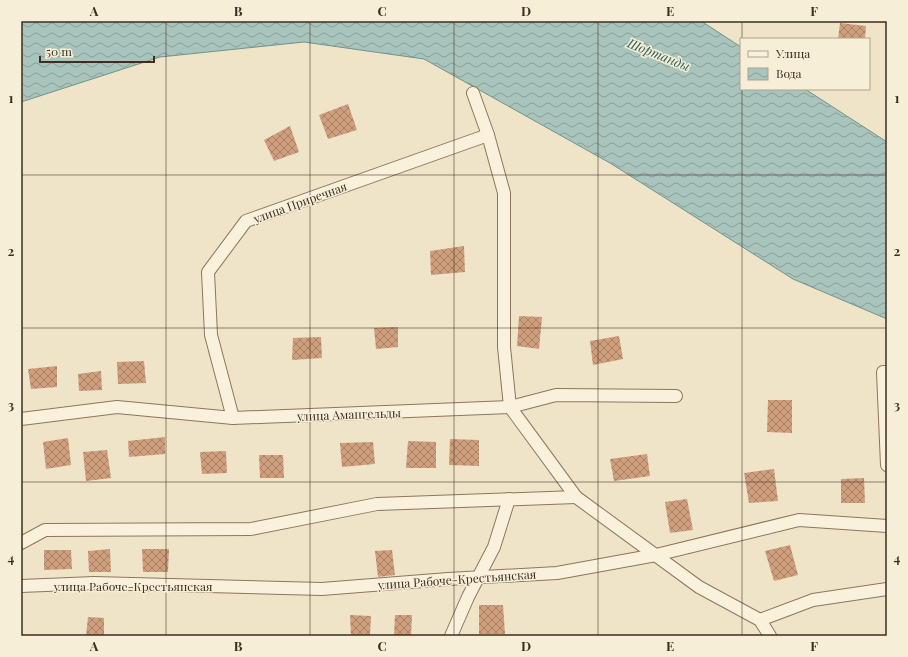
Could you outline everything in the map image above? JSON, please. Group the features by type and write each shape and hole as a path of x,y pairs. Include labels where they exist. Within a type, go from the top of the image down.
{"street":[{"path":"473,94 488,135 504,193 504,347 510,407 576,497 699,587 760,620 770,636"},
{"name":"улица Приречная","path":"233,418 211,336 208,272 246,221 488,135"},
{"path":"887,372 883,372 887,465"},
{"name":"улица Амангельды","path":"21,420 117,407 233,418 510,407 556,395 676,396"},
{"path":"21,543 45,530 251,529 378,504 576,497"},
{"path":"451,636 468,597 494,547 509,499"},
{"name":"улица Рабоче-Крестьянская","path":"21,586 94,583 322,589 478,577 557,573 656,555 799,520 887,526"},
{"path":"760,620 813,600 887,585"}],"water":[{"name":"Шортанды","path":"21,21 701,21 740,46 740,90 807,90 887,142 887,319 793,279 610,163 424,59 304,42 160,57 21,102"}],"building":[{"path":"840,23 866,26 865,38 838,38"},
{"path":"348,104 357,130 328,139 319,115"},
{"path":"290,126 299,152 274,161 264,140"},
{"path":"464,246 465,272 431,275 430,251"},
{"path":"519,316 542,317 539,349 517,346"},
{"path":"398,327 398,347 376,349 374,328"},
{"path":"619,336 623,359 593,365 590,341"},
{"path":"321,337 322,358 292,360 293,338"},
{"path":"144,361 146,383 118,384 117,362"},
{"path":"57,366 57,387 31,389 28,369"},
{"path":"101,371 102,390 79,391 78,374"},
{"path":"768,400 792,400 792,433 767,432"},
{"path":"165,437 165,454 129,457 128,441"},
{"path":"68,438 71,465 46,469 43,442"},
{"path":"450,439 479,440 479,466 449,465"},
{"path":"408,441 436,442 436,468 406,468"},
{"path":"373,442 375,464 342,467 340,443"},
{"path":"107,450 111,478 86,481 83,452"},
{"path":"226,451 227,473 202,474 200,452"},
{"path":"647,454 650,476 614,481 610,459"},
{"path":"259,455 283,455 284,478 260,478"},
{"path":"774,469 778,501 749,503 744,473"},
{"path":"864,478 865,503 841,503 841,479"},
{"path":"687,499 693,530 670,533 665,502"},
{"path":"790,545 798,575 774,581 765,551"},
{"path":"110,549 111,572 89,572 88,551"},
{"path":"142,549 169,549 168,572 143,572"},
{"path":"44,550 71,550 72,569 44,570"},
{"path":"392,550 395,575 378,577 375,551"},
{"path":"479,605 503,605 505,634 479,634"},
{"path":"350,615 371,616 370,636 351,636"},
{"path":"395,615 412,615 411,636 394,636"},
{"path":"88,617 104,618 104,636 86,636"}]}
